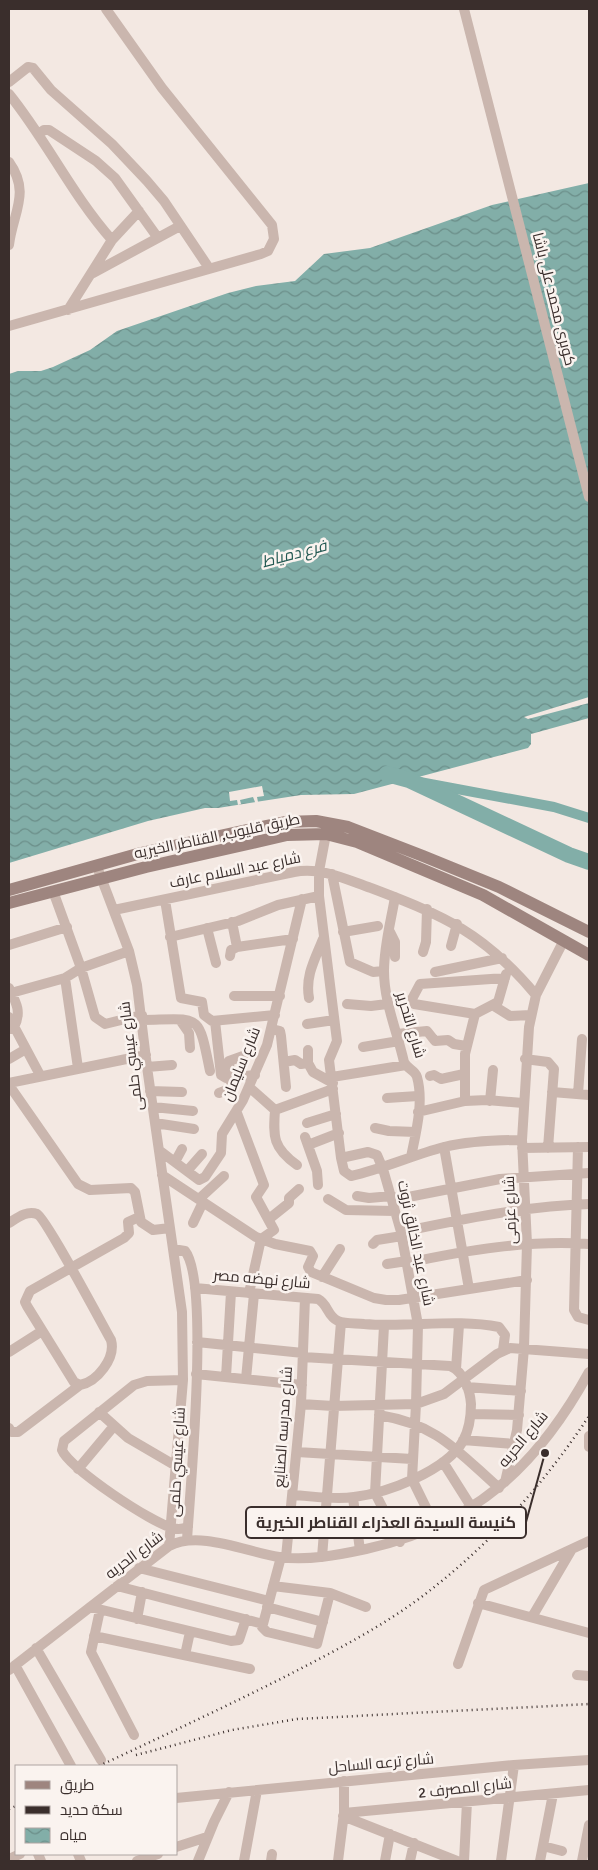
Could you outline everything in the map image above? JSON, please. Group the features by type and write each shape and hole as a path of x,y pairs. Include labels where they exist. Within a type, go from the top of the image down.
{"main road":[{"name":"طريق قليوب, القناطر الخيريه","path":"9,890 141,853 277,824 301,821 332,823 362,832 484,881 589,932"},
{"name":"طريق قليوب, القناطر الخيريه","path":"9,903 101,878 287,835 326,834 357,842 472,889 589,955"}],"street":[{"path":"9,326 268,251 272,245 274,232 272,225 162,88 106,9"},
{"name":"كوبرى محمد على باشا","path":"464,9 589,497"},
{"path":"9,82 28,67 33,68 51,90 112,144 147,181 164,201 209,268"},
{"path":"9,94 39,134 79,201 112,240"},
{"path":"39,134 44,130 49,130 96,162 115,178 158,238"},
{"path":"9,162 18,176 21,191 9,245"},
{"path":"68,310 93,274 112,240 139,210"},
{"path":"93,274 180,226"},
{"path":"326,834 319,871 318,896 337,1041 330,1055 332,1083 344,1171 348,1176 383,1168 444,1147 496,1140 548,1148 589,1147"},
{"name":"شارع عيسي حلمى","path":"96,866 129,952 143,1018 152,1108 160,1151 183,1321 183,1380 168,1546"},
{"name":"شارع عبد السلام عارف","path":"114,910 294,872 319,871 427,909 457,924 506,961 536,995"},
{"path":"332,874 350,962 370,972 384,971"},
{"path":"53,891 98,1020 110,1024 143,1018 196,1023 201,1029 206,1054 212,1067 220,1075 231,1077 255,1075"},
{"path":"170,936 232,922 278,905 318,896"},
{"name":"شارع التحرير","path":"395,897 384,971 387,1004 406,1065 416,1075 418,1112 411,1157"},
{"name":"شارع سليمان","path":"160,1151 199,1180 205,1177 221,1153 222,1134 237,1113 250,1087 272,1029 302,899"},
{"path":"164,900 179,996 186,1000 202,1002 206,1018 215,1021 276,1015"},
{"path":"423,952 426,942 427,909"},
{"path":"232,922 237,947"},
{"path":"451,946 457,924"},
{"path":"343,932 378,926"},
{"path":"9,945 67,927"},
{"path":"207,928 216,962"},
{"path":"390,932 395,942 395,957"},
{"path":"309,998 306,984 324,937"},
{"path":"230,956 231,950 237,947 293,939"},
{"name":"شارع عزمى","path":"502,1485 515,1444 524,1348 527,1244 522,1144 530,1015 536,995 563,942"},
{"path":"12,1029 19,1015 10,990 65,978 81,968 129,952"},
{"path":"435,972 506,961 505,978 498,1002 494,1006 481,1009 475,1014 466,1046 464,1074 466,1101"},
{"path":"65,978 78,1068"},
{"path":"475,1014 414,1004 412,999 418,986 422,983 505,978"},
{"path":"234,996 280,996"},
{"path":"347,1004 371,1006 387,1004"},
{"path":"494,1006 510,1016 530,1015"},
{"path":"9,1017 12,1029 26,1048 40,1075"},
{"path":"180,1020 189,1033 190,1048"},
{"path":"307,1024 334,1020"},
{"path":"212,1067 218,1052 215,1021"},
{"path":"272,1029 277,1029 281,1033 286,1087"},
{"path":"363,1047 425,1030 430,1032 434,1041 448,1040 454,1044 466,1046"},
{"path":"203,1039 217,1039"},
{"path":"578,1094 585,1054 582,1039"},
{"path":"9,1059 26,1048"},
{"path":"308,1050 308,1063 313,1072 332,1083"},
{"path":"206,1054 218,1052"},
{"path":"146,1055 40,1075 9,1084 78,1184 90,1190 131,1188 135,1192 141,1222 153,1230 170,1228"},
{"path":"218,1093 230,1089 229,1061 243,1056"},
{"path":"526,1059 551,1064 554,1069 548,1148"},
{"path":"284,1062 295,1060 300,1064 308,1063"},
{"path":"147,1068 172,1065"},
{"path":"275,1110 332,1083 406,1065"},
{"path":"490,1100 493,1070"},
{"path":"430,1076 434,1075 441,1079 464,1074"},
{"path":"250,1087 275,1110"},
{"path":"150,1091 182,1092"},
{"path":"552,1092 589,1095"},
{"path":"387,1098 418,1096"},
{"path":"418,1112 466,1101 490,1100 523,1104"},
{"path":"152,1108 193,1111"},
{"path":"275,1110 273,1135 278,1147 286,1157 297,1165"},
{"path":"237,1113 264,1185 256,1197 274,1232 261,1239"},
{"path":"307,1123 336,1114"},
{"path":"155,1123 194,1129"},
{"path":"375,1128 389,1131 416,1132"},
{"path":"318,1186 317,1171 307,1141 339,1133"},
{"path":"444,1147 469,1289"},
{"path":"578,1147 574,1310 578,1317 589,1320"},
{"path":"175,1162 182,1149"},
{"name":"شارع عبد الخالق ثروت","path":"342,1158 372,1152 380,1158 396,1211 418,1325 418,1364 412,1480"},
{"path":"187,1171 202,1154"},
{"path":"357,1196 392,1198 452,1186 524,1176 589,1173"},
{"path":"162,1175 261,1239 310,1251 313,1256 308,1269 322,1277 374,1298 386,1300 413,1298 527,1280"},
{"path":"193,1223 201,1201 224,1176"},
{"path":"269,1219 289,1203 289,1198 299,1189"},
{"path":"328,1199 346,1210 396,1211"},
{"path":"373,1244 377,1240 458,1220 526,1209 589,1204"},
{"path":"338,1220 346,1210"},
{"path":"9,1223 26,1214 40,1215 112,1345 111,1354 97,1376 80,1385 18,1432 11,1432 9,1428"},
{"path":"80,1385 74,1382 27,1306 27,1296 30,1291 69,1267 124,1238 129,1233 128,1222 139,1217"},
{"path":"246,1379 251,1293 261,1239"},
{"path":"387,1264 463,1251 527,1244 589,1244"},
{"name":"شارع عيسي حلمى","path":"173,1249 180,1248 191,1260 195,1288 196,1374 187,1540"},
{"path":"322,1277 340,1249"},
{"name":"شارع نهضه مصر","path":"195,1288 322,1301 332,1317 340,1322"},
{"path":"226,1377 231,1292"},
{"name":"شارع مدرسه الصنايع","path":"262,1624 283,1557 293,1495 301,1404 305,1298"},
{"path":"322,1557 340,1322 384,1326 458,1324 499,1327 505,1336 503,1350"},
{"path":"293,1495 353,1498 375,1492 412,1480 443,1462 456,1450 463,1440 471,1414 465,1383 456,1368 458,1324"},
{"path":"384,1326 375,1492 400,1542"},
{"path":"9,1352 42,1331"},
{"path":"197,1342 337,1359 450,1366 456,1368"},
{"path":"379,1410 416,1404 444,1394 465,1383 503,1350 524,1348 589,1354"},
{"name":"شارع الحريه","path":"12,1667 36,1648 95,1608 117,1586 168,1546 187,1540 196,1540 283,1557 322,1557 400,1542 436,1528 472,1508 502,1485 525,1462 557,1422 589,1372"},
{"path":"196,1374 302,1385"},
{"path":"183,1380 147,1381 134,1385 64,1441 62,1450 78,1469 111,1494 170,1528 188,1527"},
{"path":"465,1383 521,1391"},
{"path":"301,1404 379,1410 415,1422 437,1434 502,1485"},
{"path":"99,1412 144,1449 176,1466"},
{"path":"471,1414 519,1415"},
{"path":"78,1469 114,1426"},
{"path":"589,1436 589,1448"},
{"path":"463,1440 515,1444"},
{"path":"297,1452 412,1459"},
{"path":"443,1462 472,1508"},
{"path":"412,1480 436,1528"},
{"path":"353,1498 360,1550"},
{"path":"458,1664 478,1603 487,1587 589,1541"},
{"path":"532,1617 572,1548"},
{"path":"140,1568 268,1604 322,1622"},
{"path":"117,1586 246,1619 262,1624 267,1632 316,1644 330,1593"},
{"path":"273,1586 330,1593 366,1607"},
{"path":"137,1619 142,1592"},
{"path":"478,1603 588,1630"},
{"path":"134,1735 92,1655 95,1608 190,1632 236,1641 242,1636 246,1619"},
{"path":"185,1655 190,1632"},
{"path":"94,1636 250,1668"},
{"path":"36,1648 101,1760"},
{"path":"12,1667 70,1765"},
{"path":"578,1675 589,1676"},
{"name":"شارع ترعه الساحل","path":"178,1798 514,1765 589,1760"},
{"path":"501,1861 514,1765"},
{"path":"338,1861 343,1815 344,1781"},
{"path":"244,1861 257,1790"},
{"name":"شارع المصرف 2","path":"343,1815 589,1790"},
{"path":"198,1861 207,1837 229,1792"},
{"path":"540,1861 553,1794"},
{"path":"464,1861 467,1802"},
{"path":"343,1815 457,1861"},
{"path":"582,1861 589,1825"},
{"path":"385,1861 390,1834"},
{"path":"178,1847 207,1837"},
{"path":"410,1861 414,1843"},
{"path":"543,1846 562,1851"},
{"path":"137,1861 155,1855"}],"water":[{"name":"فرع دمياط","path":"589,183 589,697 524,717 528,719 589,703 589,718 531,734 531,744 528,748 354,794 301,795 218,808 205,808 148,821 9,863 9,374 18,371 41,371 53,367 90,350 117,331 228,293 256,286 295,281 324,254 370,248 492,205"}],"pier":[{"path":"262,786 264,796 257,797 258,802 255,802 253,797 240,800 241,804 238,805 237,800 230,801 229,792"}],"waterway":[{"path":"387,774 409,780 569,855 589,862"},
{"path":"409,780 554,807 589,818"}],"railway":[{"path":"101,1765 300,1669 354,1640 406,1608 460,1566 501,1526 539,1484 589,1416"},
{"path":"136,1755 232,1730 297,1719 589,1704"},
{"path":"9,1809 15,1806"}],"place":[{"name":"كنيسة السيدة العذراء القناطر الخيرية","path":"545,1453"}]}
